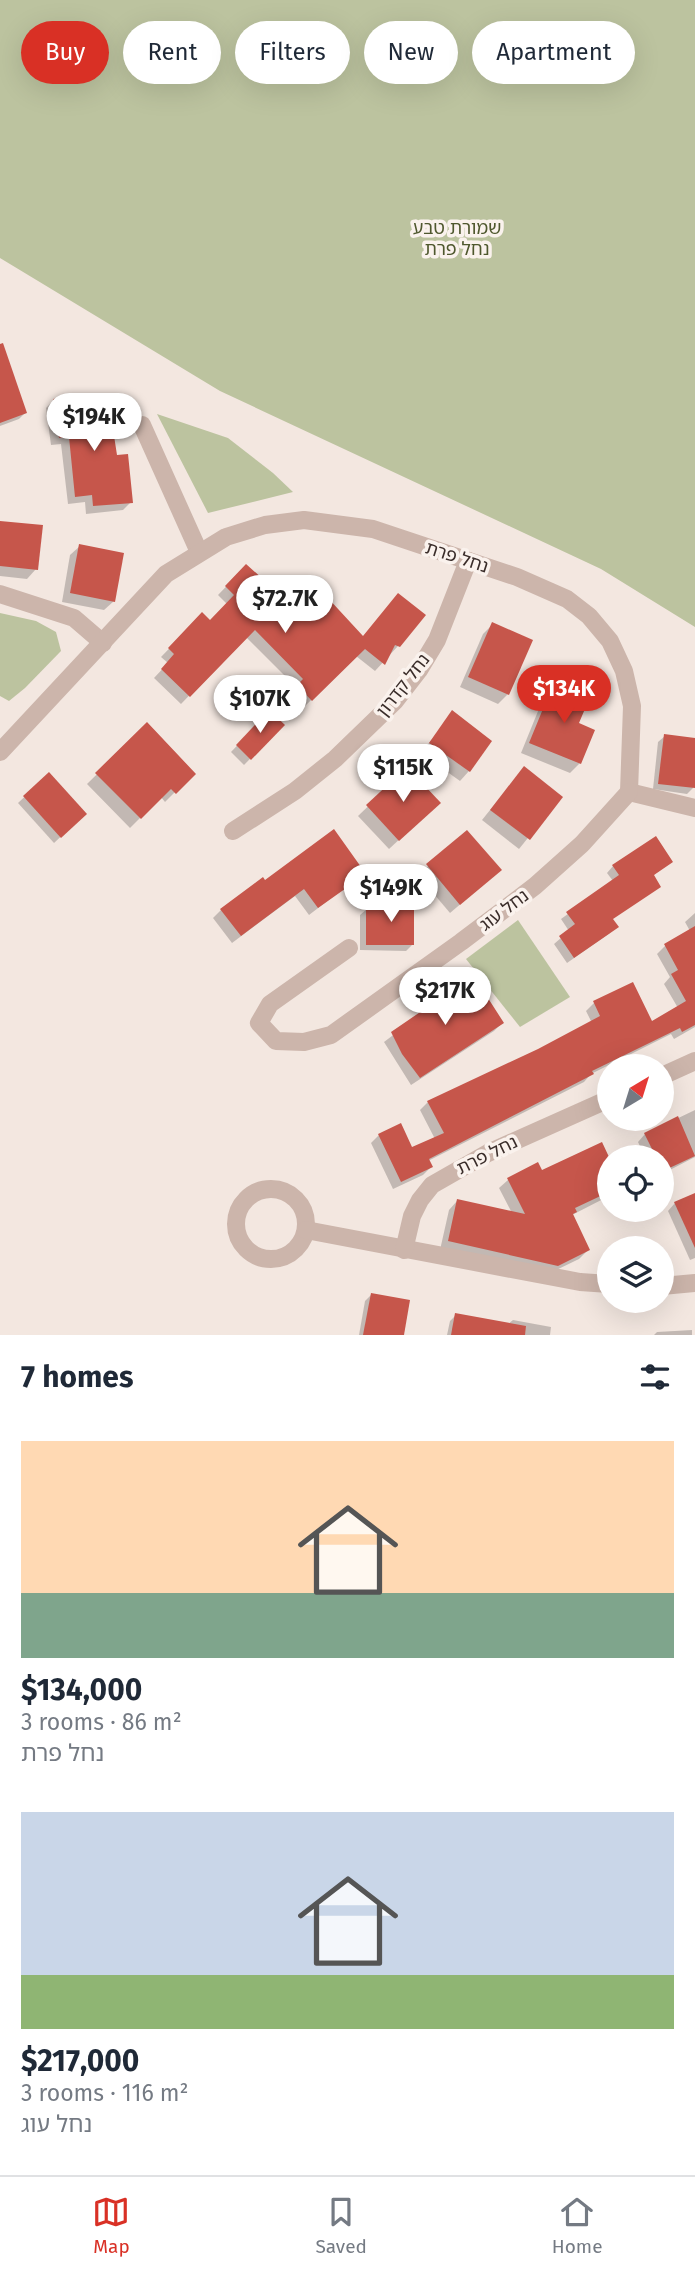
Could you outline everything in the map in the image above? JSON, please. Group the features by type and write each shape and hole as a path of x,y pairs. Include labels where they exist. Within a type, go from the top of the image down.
{"street":[{"path":"142,425 199,552"},
{"name":"נחל פרת","path":"0,752 166,574 226,537 265,525 304,520 373,529 468,561 542,586 567,599 589,616 610,641 624,671 632,706 629,792"},
{"name":"נחל קדרון","path":"233,831 295,791 335,759 395,701 419,670 437,639 468,561"},
{"path":"0,594 74,618 103,643"},
{"path":"629,792 695,808"},
{"name":"נחל עוג","path":"349,948 270,1004 259,1023 276,1041 304,1042 331,1034 535,886 582,844 629,792"},
{"path":"674,1071 695,1061"},
{"name":"נחל פרת","path":"404,1250 412,1216 432,1185 488,1153 597,1105"},
{"path":"265,1189 276,1189 296,1199 303,1208 306,1230 295,1251 284,1258 272,1260 249,1253 236,1232 236,1220 245,1199 265,1189"},
{"path":"306,1230 597,1283"},
{"path":"674,1285 695,1283"}],"green space":[{"name":"שמורת טבע נחל פרת","path":"0,0 695,0 695,627 601,569 220,391 0,258"},
{"path":"157,414 228,438 293,492 208,513"},
{"path":"0,613 36,621 56,632 61,651 9,701 0,696"},
{"path":"518,920 570,997 520,1027 466,959"}],"building":[{"path":"3,343 27,413 0,423 0,344"},
{"path":"86,394 89,413 110,410 117,455 128,454 133,503 93,506 92,495 75,497 69,437 59,438 53,399"},
{"path":"0,521 43,525 38,570 0,566"},
{"path":"79,544 124,553 115,602 70,593"},
{"path":"246,564 264,580 268,576 306,615 327,597 363,636 398,593 426,615 400,647 395,645 385,665 365,649 312,701 297,685 303,679 255,630 190,697 161,669 174,654 168,648 202,612 210,620 234,595 225,586"},
{"path":"492,622 533,640 509,695 468,677"},
{"path":"554,682 590,697 579,723 595,730 581,764 529,743"},
{"path":"269,710 285,725 251,760 236,745"},
{"path":"452,710 492,741 470,772 429,743"},
{"path":"147,722 196,774 176,794 171,789 141,819 95,773"},
{"path":"664,734 695,738 695,788 658,784"},
{"path":"524,766 563,797 530,840 490,810"},
{"path":"407,767 441,803 399,841 366,805"},
{"path":"49,772 87,814 61,838 23,796"},
{"path":"334,829 366,874 318,908 304,889 241,936 220,909 263,877 265,880"},
{"path":"467,830 502,870 460,905 426,864"},
{"path":"656,836 673,862 654,875 661,887 613,919 619,927 574,958 559,936 575,924 566,912 619,875 612,865"},
{"path":"390,900 414,900 414,945 366,945 366,907 390,907"},
{"path":"695,926 695,1025 682,1032 680,1028 627,1054 597,1054 597,1069 592,1071 594,1074 429,1159 433,1167 401,1182 378,1134 401,1123 412,1147 444,1133 427,1101 538,1049 600,1016 593,1001 633,982 652,1021 686,1001 671,974 678,970 664,944"},
{"path":"457,975 475,1003 486,995 504,1023 420,1078 402,1054 391,1032 429,1006 423,997"},
{"path":"678,1116 695,1156 674,1166 674,1145 650,1145 644,1133 674,1131 674,1118"},
{"path":"602,1142 603,1145 597,1145 597,1198 575,1208 577,1212 573,1214 590,1250 558,1266 448,1241 457,1199 525,1214 507,1178 538,1162 542,1170"},
{"path":"695,1193 695,1248 674,1202"},
{"path":"371,1293 410,1300 404,1335 363,1335"},
{"path":"455,1313 526,1326 525,1335 451,1335"}]}
